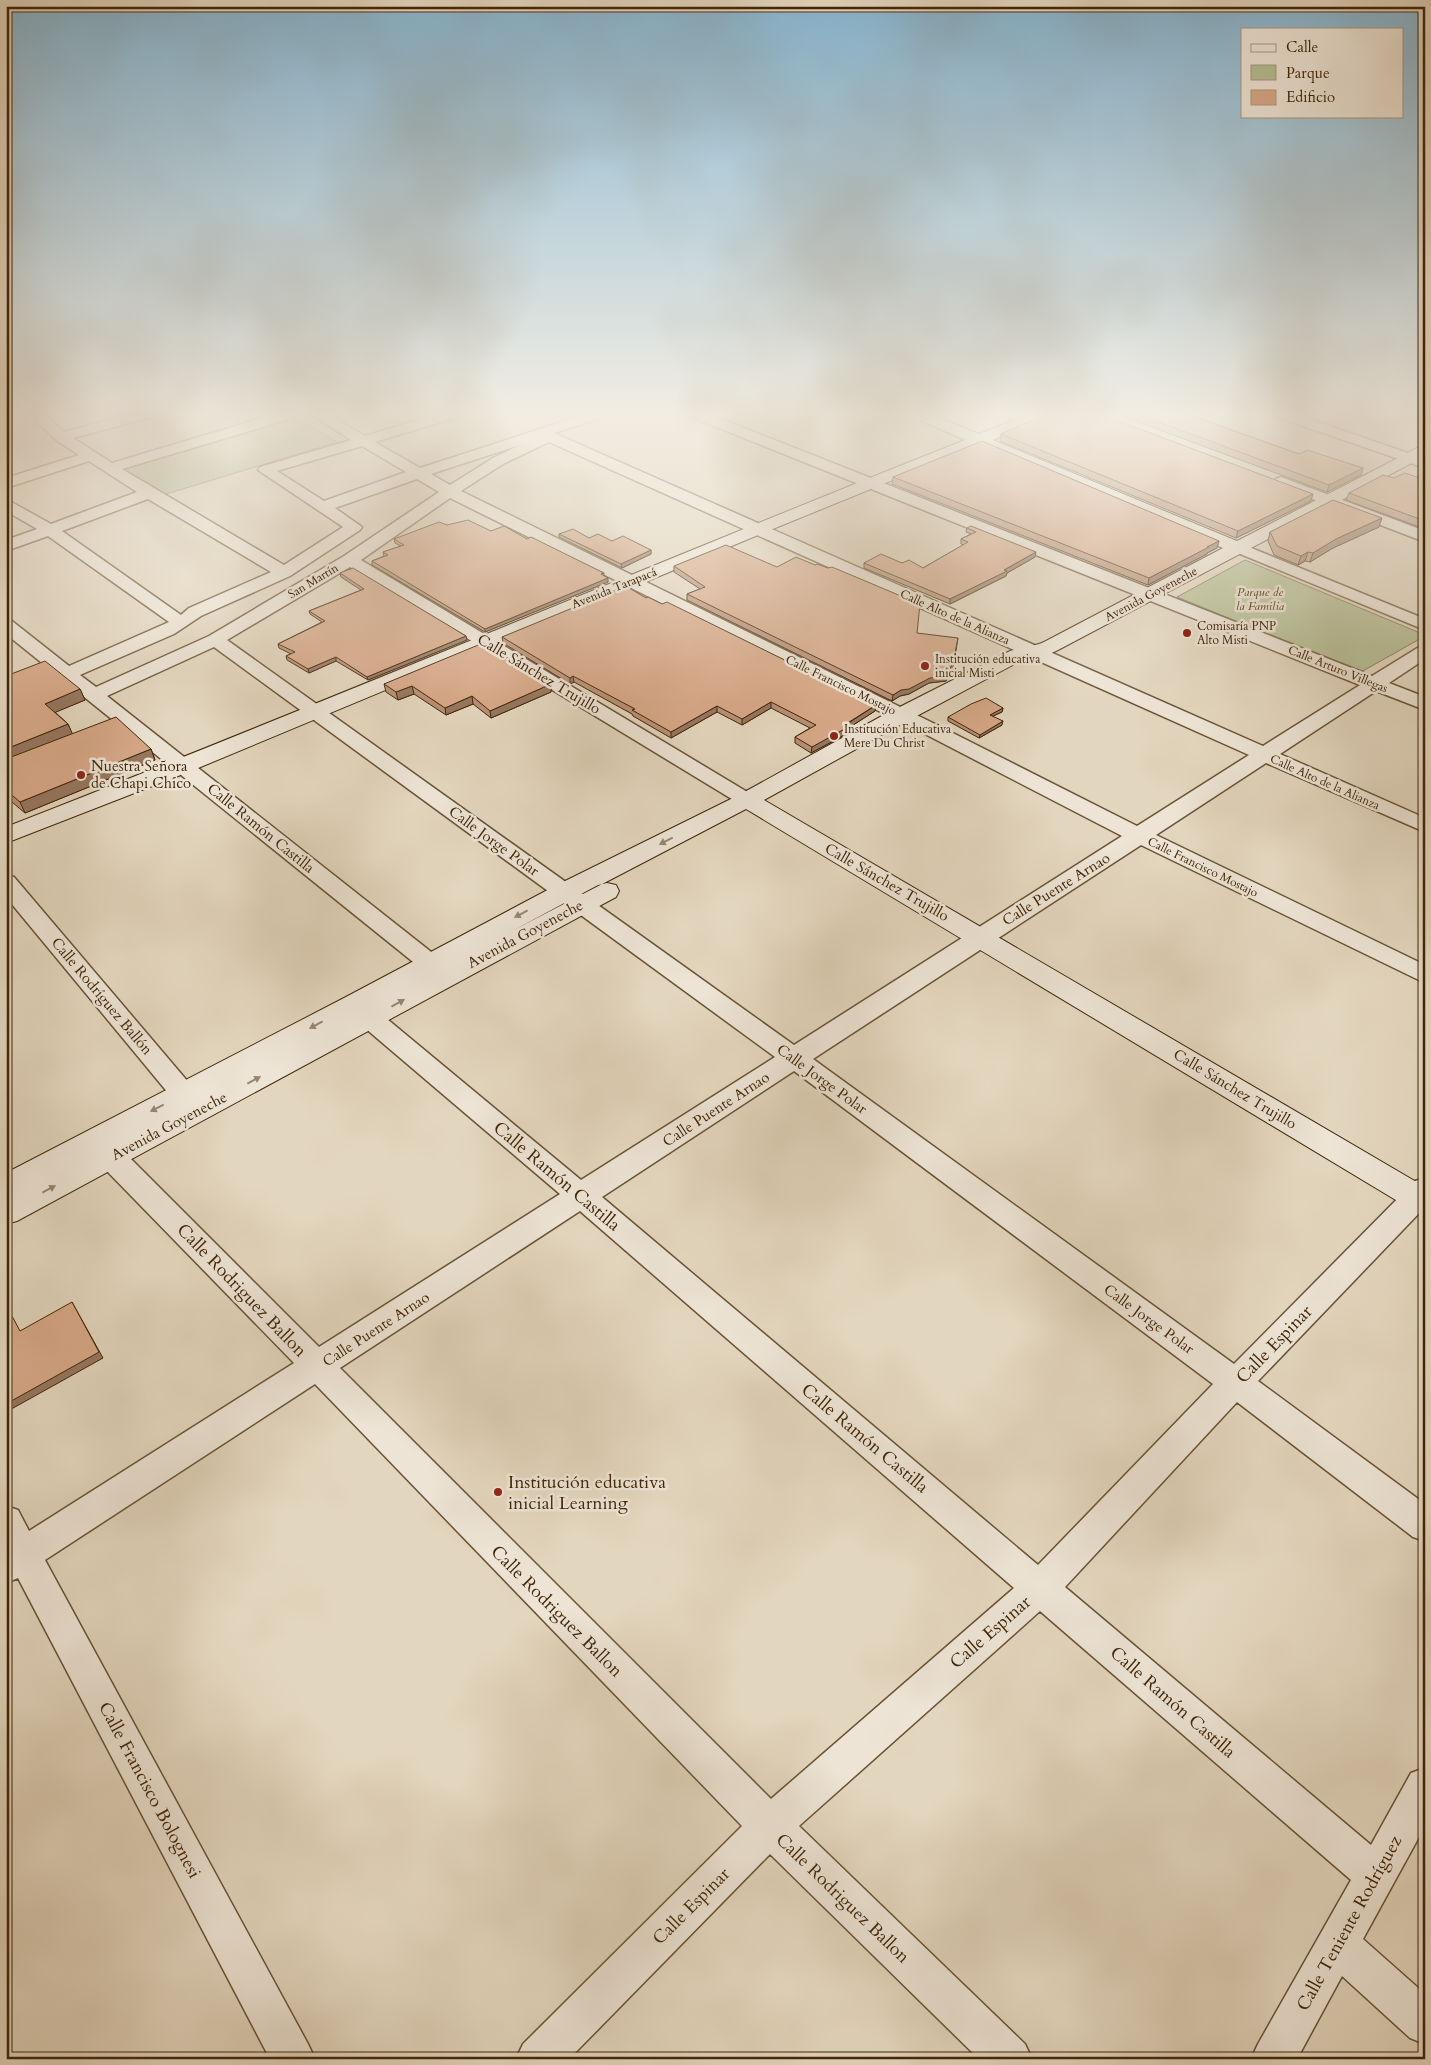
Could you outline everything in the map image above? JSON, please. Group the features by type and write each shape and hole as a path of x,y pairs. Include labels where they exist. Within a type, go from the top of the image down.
{"street":[{"path":"15,509 50,530 181,623"},
{"path":"6,546 106,509"},
{"path":"178,509 284,572"},
{"path":"67,674 181,623 195,612 284,572 354,526 327,509"},
{"name":"San Martín","path":"94,695 215,640 350,560 424,509"},
{"name":"Calle Francisco Mostajo","path":"485,509 1140,836 1425,975"},
{"name":"Calle Alto de la Alianza","path":"713,509 1425,826"},
{"name":"Avenida Tarapacá","path":"179,762 793,509"},
{"name":"Calle Arturo Villegas","path":"937,509 1425,704"},
{"path":"1147,509 1425,624"},
{"name":"Avenida Goyeneche","path":"6,1187 191,1102 362,1012 438,969 754,804 910,720 1033,664 1038,659 1036,653 1311,509"},
{"path":"1353,509 1425,537"},
{"name":"Calle Sánchez Trujillo","path":"350,560 754,804 1422,1196"},
{"name":"Calle Ramón Castilla","path":"6,625 438,969"},
{"name":"Calle Jorge Polar","path":"215,640 794,1058 1236,1383 1425,1525"},
{"name":"Calle Puente Arnao","path":"15,1560 1425,651"},
{"path":"6,823 179,762"},
{"path":"6,836 179,762"},
{"name":"Calle Rodríguez Ballón","path":"6,882 191,1102"},
{"name":"Calle Ramón Castilla","path":"362,1012 582,1196 1374,1874"},
{"name":"Avenida Goyeneche","path":"6,1212 111,1157 191,1102"},
{"name":"Calle Rodriguez Ballon","path":"111,1157 770,1826 1010,2059"},
{"name":"Calle Espinar","path":"538,2059 770,1826 1040,1588 1236,1383 1422,1196"},
{"name":"Calle Francisco Bolognesi","path":"6,1522 15,1560 293,2059"},
{"name":"Calle Teniente Rodríguez","path":"1273,2059 1338,1944 1374,1874 1425,1787"},
{"path":"1338,1944 1425,2023"}],"green space":[{"name":"Parque de la Familia","path":"1245,560 1425,636 1361,672 1177,597"}],"building":[{"path":"975,509 1144,509 1219,541 1149,578"},
{"path":"1185,509 1282,509 1238,531"},
{"path":"1315,509 1358,509 1382,518 1336,539 1313,553 1308,552 1301,556 1277,546 1270,532"},
{"path":"1393,509 1425,509 1425,521"},
{"path":"468,520 491,531 504,526 527,539 531,537 604,573 601,574 608,578 485,629 372,561 388,555 383,552 404,545 394,539 439,522 447,525"},
{"path":"971,526 1036,552 1004,570 1007,571 950,599 864,563 881,554 902,563 909,560 923,568 968,542 961,539 976,532 967,528"},
{"path":"573,529 589,538 598,534 612,541 623,536 651,550 621,564 559,534"},
{"path":"726,545 777,567 796,557 815,565 832,567 920,604 917,633 958,638 953,663 946,676 930,678 893,695 687,594 705,587 674,566"},
{"path":"353,568 466,636 367,677 336,657 308,669 286,656 295,652 278,644 325,621 309,611 364,589 340,573"},
{"path":"626,586 646,598 648,597 662,604 667,602 876,705 846,724 850,726 812,747 795,737 816,725 771,702 742,719 717,706 671,732 632,710 635,709 573,676 570,678 502,637"},
{"path":"483,643 551,684 490,711 472,696 445,708 412,686 396,692 384,684"},
{"path":"45,661 80,689 45,704 68,724 6,749 6,676"},
{"path":"986,698 1003,708 990,715 1003,721 980,735 948,717 971,704"},
{"path":"116,717 151,749 20,802 6,790 6,759"},
{"path":"72,1302 99,1352 6,1404 6,1319 12,1316 20,1331"}],"place":[{"name":"Comisaría PNP Alto Misti","path":"1187,633"},
{"name":"Institución educativa inicial Misti","path":"925,666"},
{"name":"Institución Educativa Mere Du Christ","path":"834,736"},
{"name":"Nuestra Señora de Chapi Chico","path":"81,775"},
{"name":"Institución educativa inicial Learning","path":"498,1492"}]}
